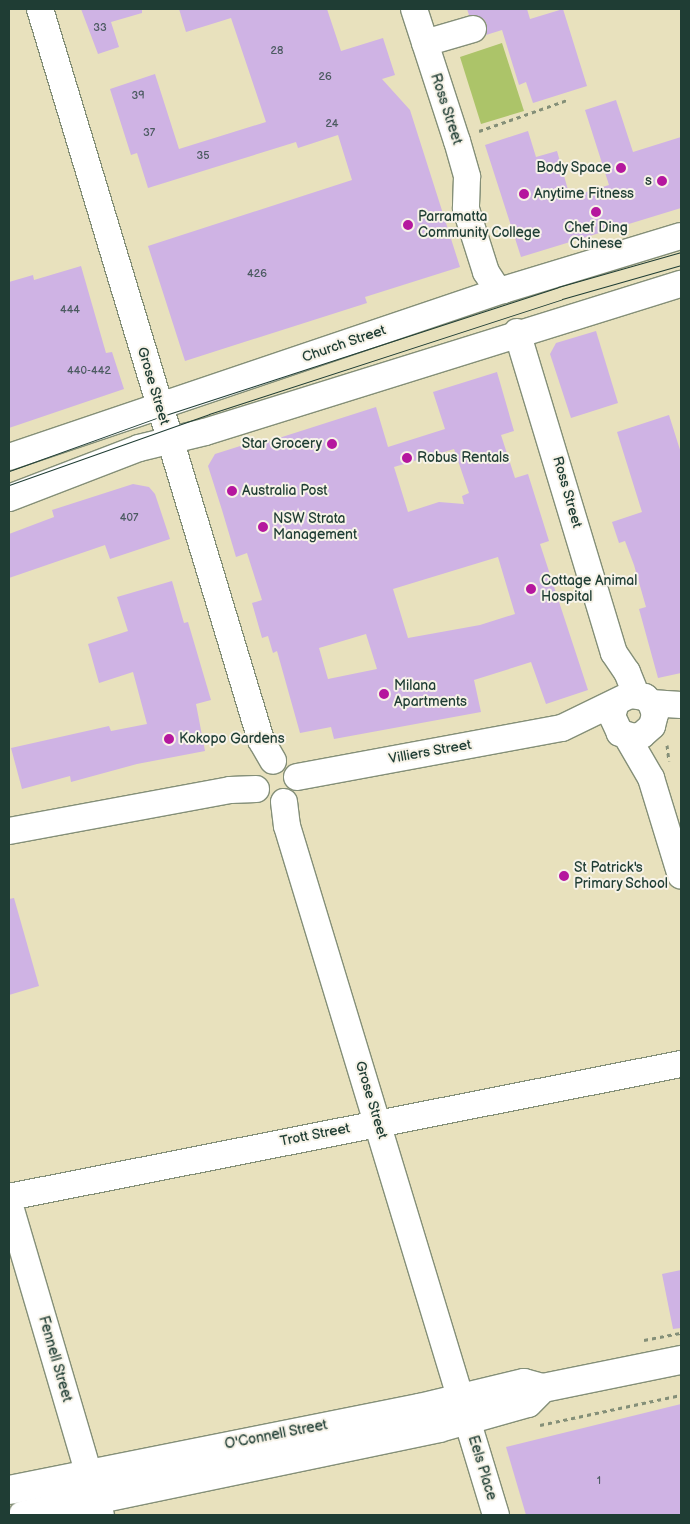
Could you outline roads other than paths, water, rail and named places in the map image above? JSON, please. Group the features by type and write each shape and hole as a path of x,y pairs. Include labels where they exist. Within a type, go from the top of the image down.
{"main road":[{"name":"O'Connell Street","path":"24,1515 99,1508 464,1409 524,1383 543,1388 681,1360"},
{"name":"O'Connell Street","path":"9,1490 89,1474 464,1409"}],"street":[{"name":"Grose Street","path":"40,9 261,740 273,761"},
{"name":"Ross Street","path":"414,9 467,178 466,209 486,272 495,286 503,290"},
{"path":"425,44 473,29"},
{"name":"Church Street","path":"9,457 503,290 681,236"},
{"path":"9,498 170,438 205,432 517,332 681,284"},
{"name":"Ross Street","path":"517,332 614,653 612,676 633,714"},
{"name":"Villiers Street","path":"298,777 681,705"},
{"path":"681,709 633,714 681,876"},
{"path":"9,831 230,790 256,789 269,802 284,802 296,791 298,777 289,764 273,761 260,769 256,789"},
{"name":"Grose Street","path":"284,802 287,826 464,1409"},
{"name":"Trott Street","path":"9,1197 378,1122 681,1064"},
{"name":"Fennell Street","path":"9,1204 99,1508"},
{"name":"Eels Place","path":"464,1409 496,1515"}],"tram line":[{"path":"9,471 162,416 558,287 681,252"},
{"path":"9,485 209,414 562,299 681,265"}],"place":[{"name":"Body Space","path":"621,168"},
{"name":"s","path":"662,181"},
{"name":"Anytime Fitness","path":"524,194"},
{"name":"Chef Ding Chinese","path":"596,212"},
{"name":"Parramatta Community College","path":"408,225"},
{"name":"Star Grocery","path":"332,444"},
{"name":"Robus Rentals","path":"407,458"},
{"name":"Australia Post","path":"232,491"},
{"name":"NSW Strata Management","path":"263,527"},
{"name":"Cottage Animal Hospital","path":"531,589"},
{"name":"Milana Apartments","path":"384,694"},
{"name":"Kokopo Gardens","path":"169,739"},
{"name":"St Patrick's Primary School","path":"564,876"}]}
